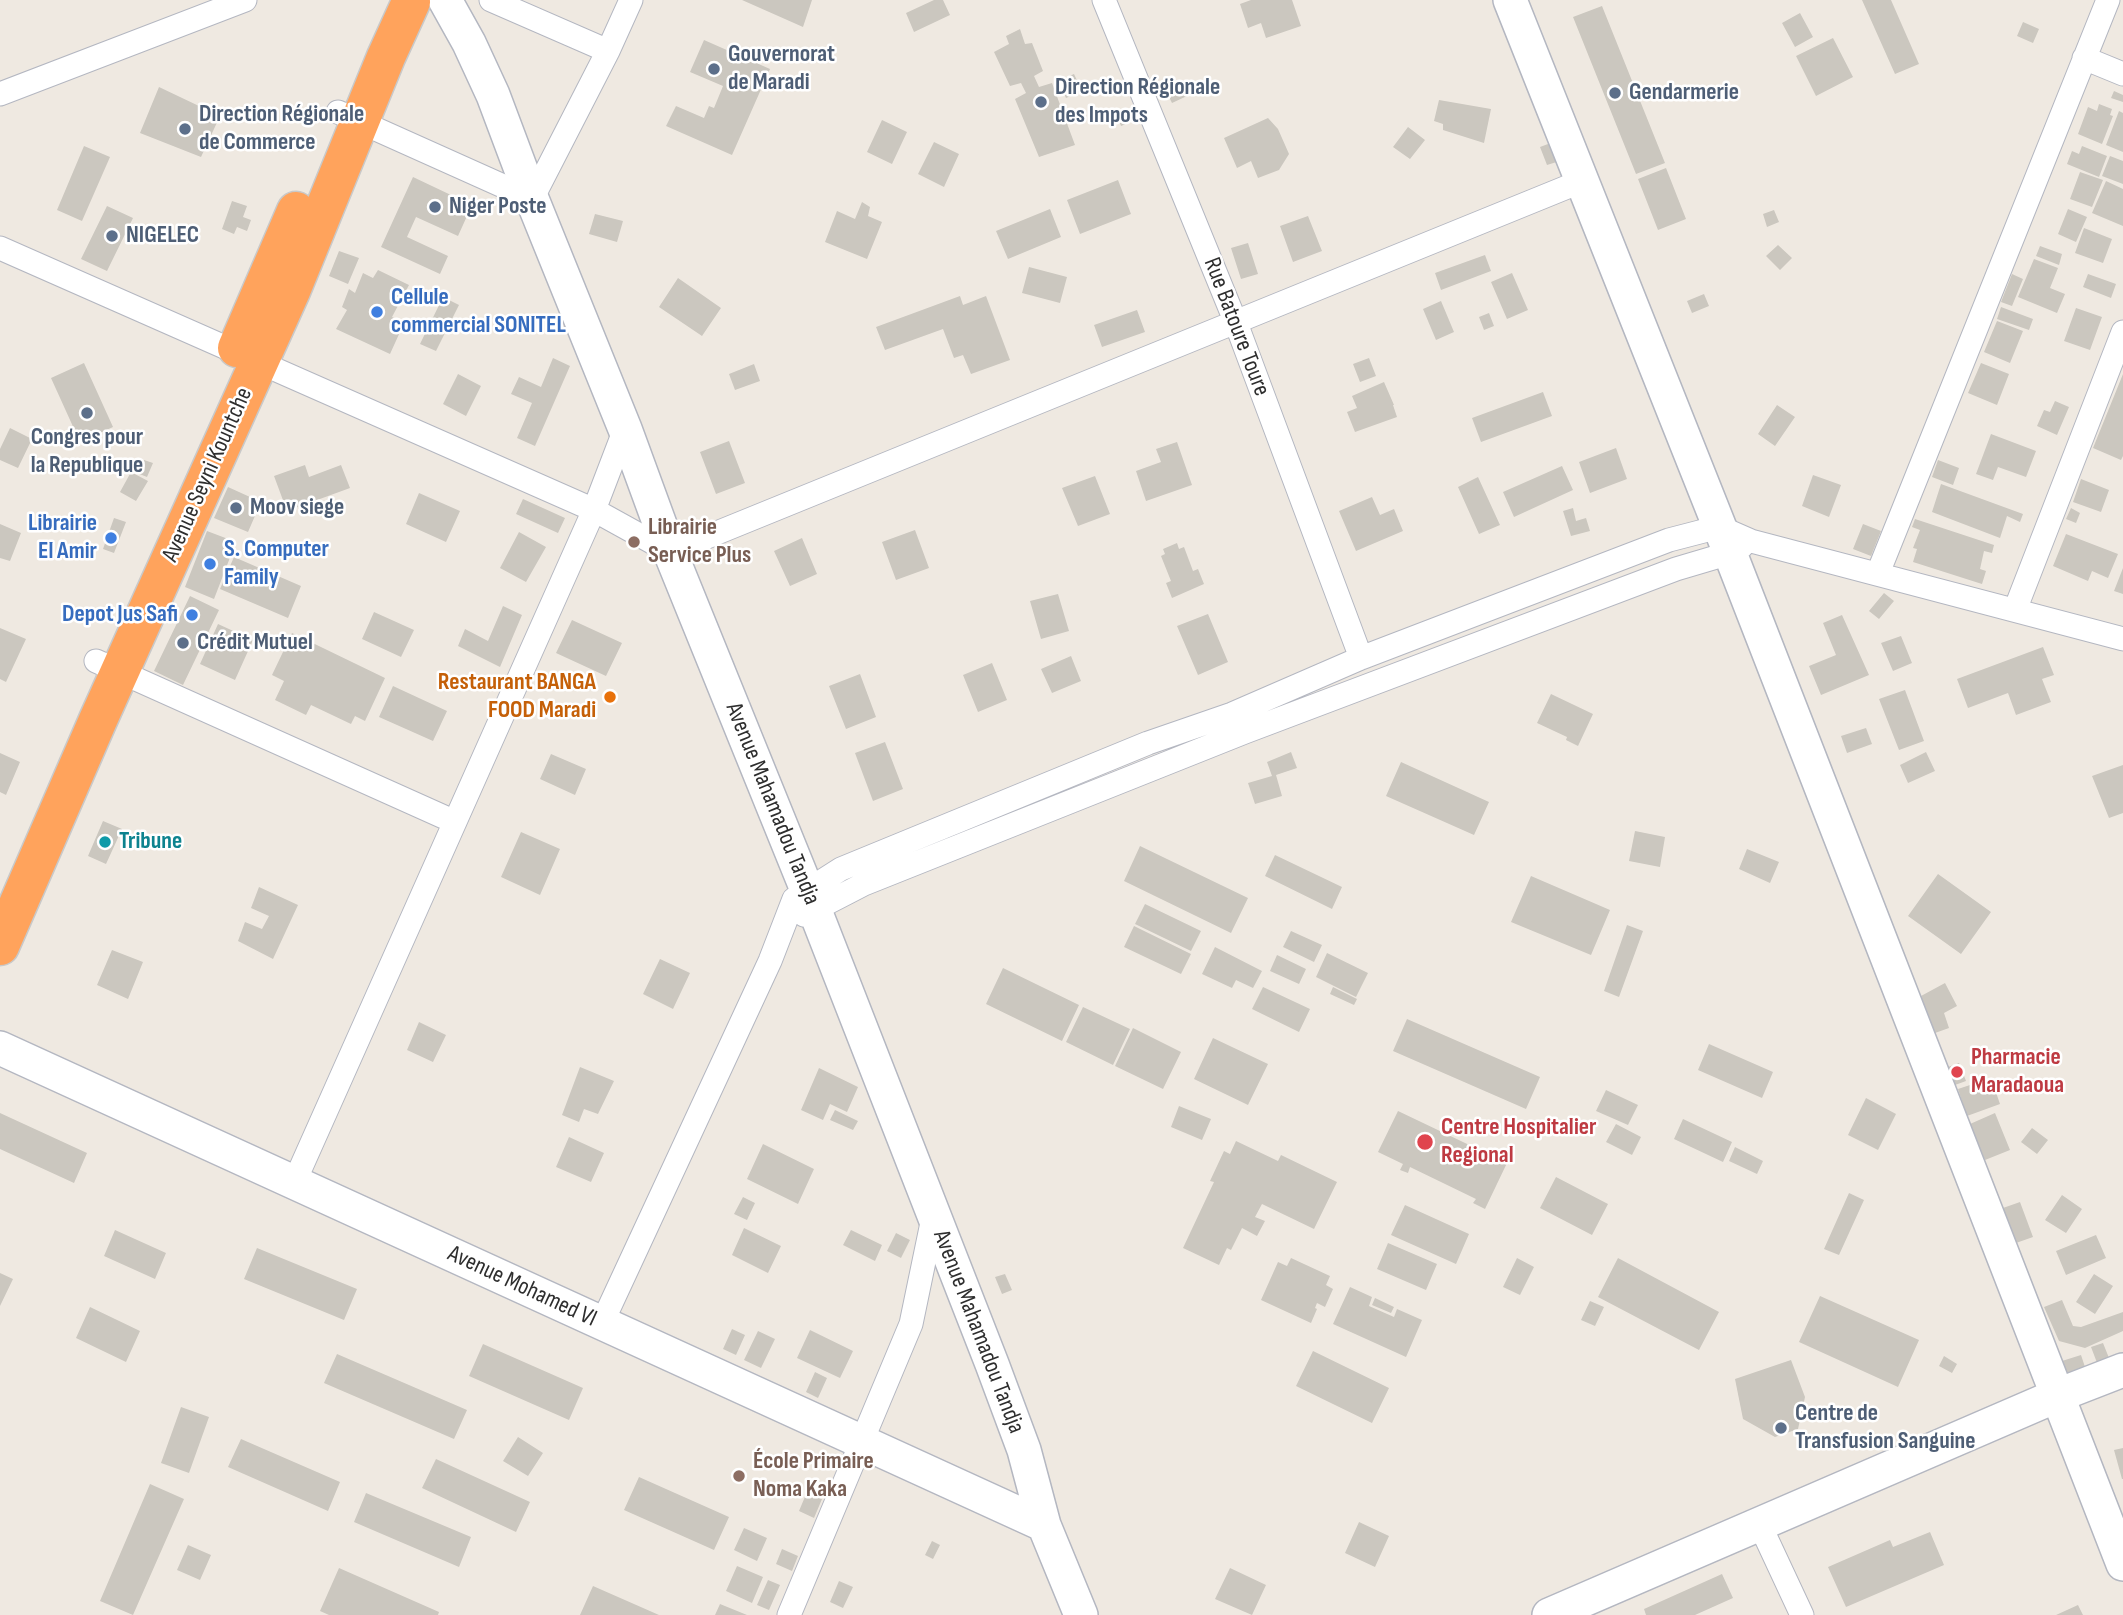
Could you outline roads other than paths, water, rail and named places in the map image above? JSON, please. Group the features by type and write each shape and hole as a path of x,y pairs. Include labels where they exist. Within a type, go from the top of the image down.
{"highway":[{"name":"Avenue Seyni Kountche","path":"0,884 108,666 247,357 349,117 413,0"},
{"name":"Avenue Seyni Kountche","path":"0,946 108,666"}],"street":[{"path":"0,94 206,9 245,0"},
{"name":"Avenue Mahamadou Tandja","path":"413,0 469,43 493,95 625,429 802,905 933,1218 1024,1450 1044,1525 1081,1615"},
{"path":"491,0 608,51"},
{"path":"349,117 532,199 608,51 631,0"},
{"name":"Rue Batoure Toure","path":"1104,0 1236,323 1361,657"},
{"path":"1510,0 1582,181 1733,541 2056,1396 2123,1563"},
{"path":"1878,573 2108,0"},
{"path":"2084,58 2123,74"},
{"path":"0,248 594,510 670,552 1582,181"},
{"path":"2015,610 2123,332"},
{"path":"294,1183 594,510 625,429"},
{"path":"602,1323 770,961 802,905 853,864 1148,743 1232,714 1361,657 1670,540 1733,541 1878,573 2123,639"},
{"path":"802,905 864,884 1245,732 1676,569 1733,541"},
{"path":"108,666 455,822"},
{"path":"982,810 990,835"},
{"name":"Avenue Mohamed VI","path":"0,1048 1044,1525"},
{"path":"789,1615 911,1324 933,1218"},
{"path":"1549,1615 2056,1396 2123,1370"},
{"path":"1760,1525 1802,1615"}],"place":[{"name":"Gouvernorat de Maradi","path":"714,69"},
{"name":"Gendarmerie","path":"1615,93"},
{"name":"Direction Régionale des Impots","path":"1041,102"},
{"name":"Direction Régionale de Commerce","path":"185,129"},
{"name":"Niger Poste","path":"435,207"},
{"name":"NIGELEC","path":"112,236"},
{"name":"Cellule commercial SONITEL","path":"377,312"},
{"name":"Congres pour la Republique","path":"87,413"},
{"name":"Moov siege","path":"236,508"},
{"name":"Librairie El Amir","path":"111,538"},
{"name":"Librairie Service Plus","path":"634,542"},
{"name":"S. Computer Family","path":"210,564"},
{"name":"Depot Jus Safi","path":"192,615"},
{"name":"Crédit Mutuel","path":"183,643"},
{"name":"Restaurant BANGA FOOD Maradi","path":"610,697"},
{"name":"Tribune","path":"105,842"},
{"name":"Pharmacie Maradaoua","path":"1957,1072"},
{"name":"Centre Hospitalier Regional","path":"1425,1142"},
{"name":"Centre de Transfusion Sanguine","path":"1781,1428"},
{"name":"École Primaire Noma Kaka","path":"739,1476"}]}
